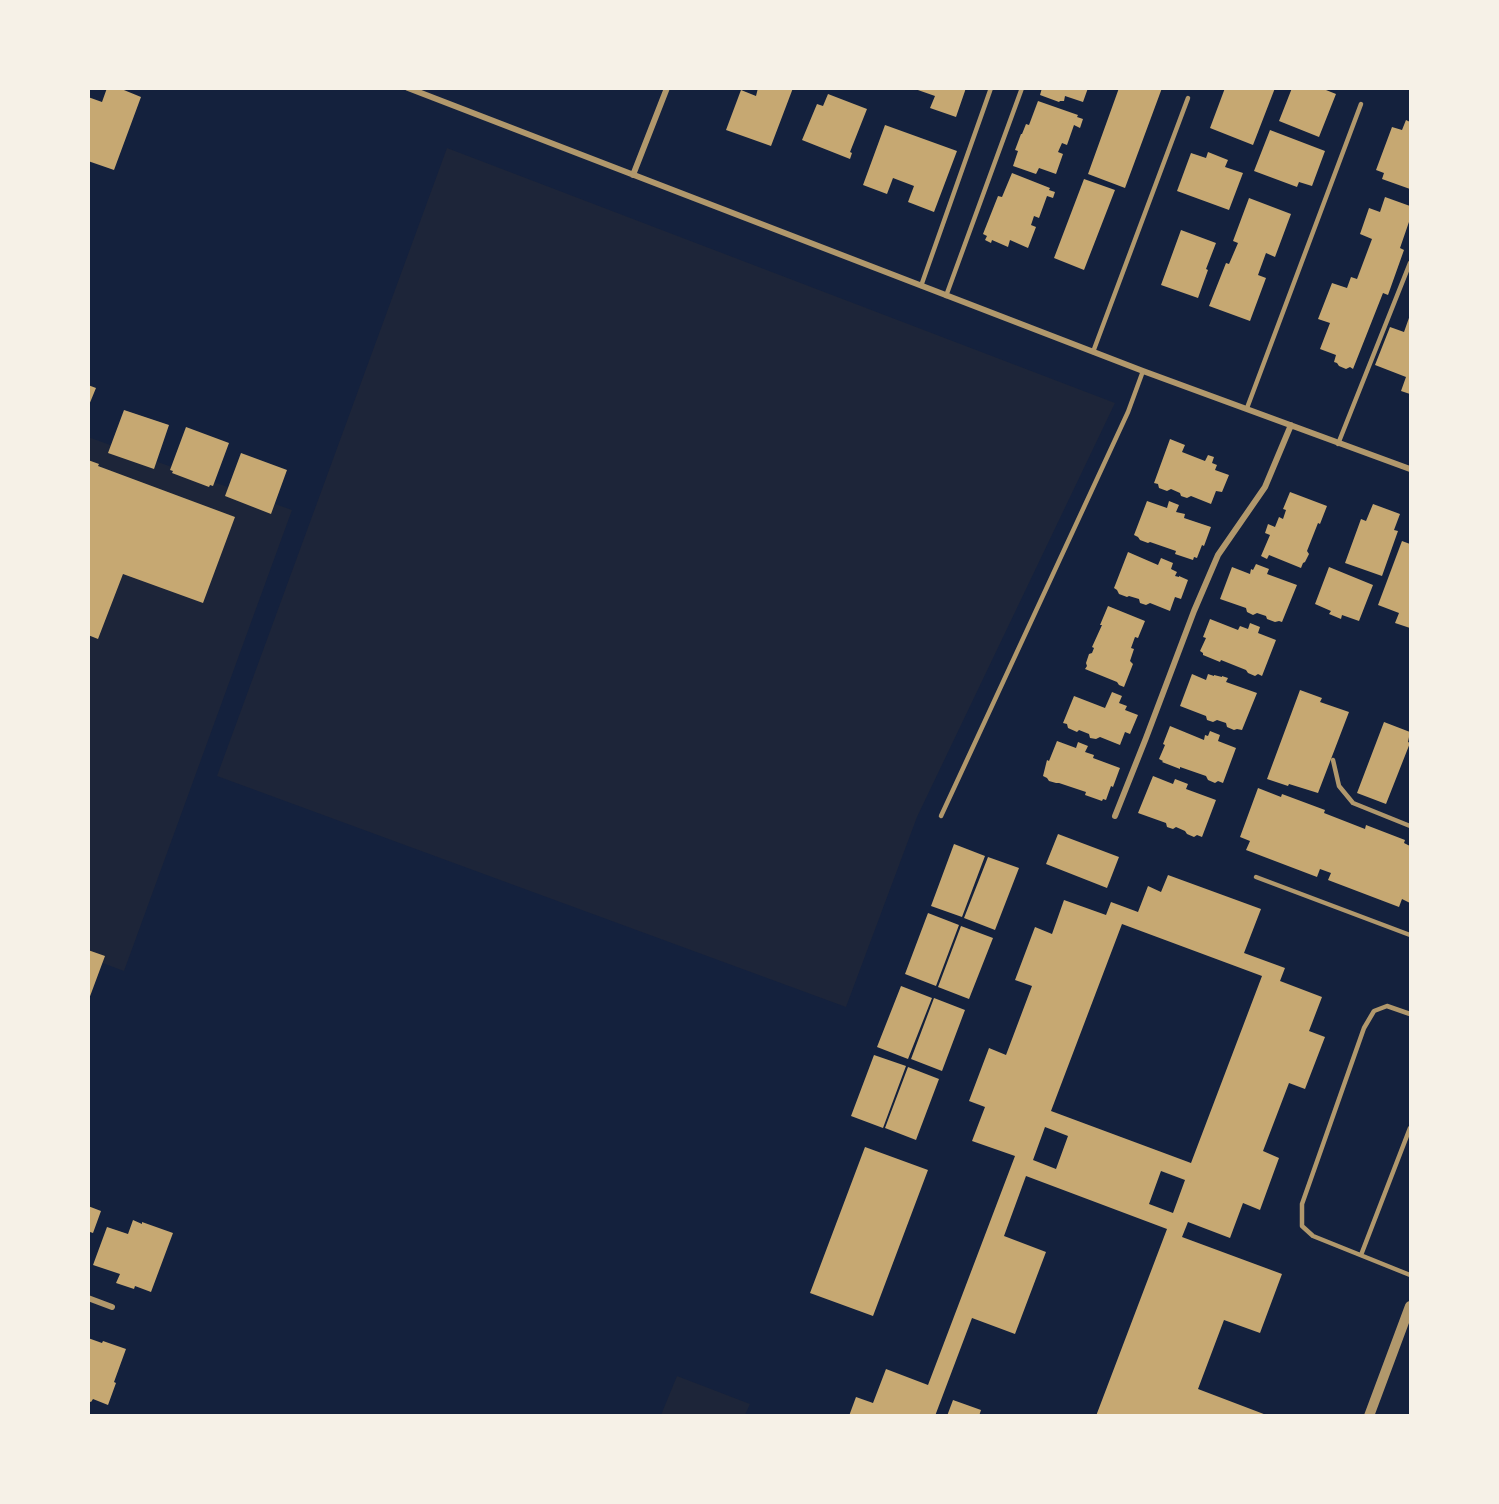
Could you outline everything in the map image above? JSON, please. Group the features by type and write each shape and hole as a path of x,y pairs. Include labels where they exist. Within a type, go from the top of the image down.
{"street":[{"path":"408,88 946,296 1410,470"},
{"path":"633,175 667,88"},
{"path":"1115,816 1218,555 1265,487 1291,425"},
{"path":"88,1298 112,1307"},
{"path":"1369,1416 1410,1306"}],"lane":[{"path":"921,286 991,88"},
{"path":"946,296 1022,88"},
{"path":"1093,352 1188,98"},
{"path":"1247,408 1361,104"},
{"path":"1338,444 1410,263"},
{"path":"941,816 1128,412 1143,371"},
{"path":"1333,760 1339,786 1353,803 1410,826"},
{"path":"1256,877 1410,935"},
{"path":"1410,1014 1388,1006 1374,1011 1364,1028 1302,1204 1302,1226 1313,1236 1410,1275"},
{"path":"1361,1255 1410,1128"}],"shaded area":[{"path":"447,148 1115,403 917,817 846,1007 217,776"},
{"path":"88,437 292,510 124,971 89,958"},
{"path":"677,1376 750,1404 745,1415 661,1415"}],"building":[{"path":"107,88 119,88 141,97 114,170 88,161 88,97 102,102"},
{"path":"758,88 793,88 771,146 726,130 741,90 756,96"},
{"path":"966,88 956,117 930,108 935,96 915,89"},
{"path":"1042,88 1088,88 1083,102 1065,96 1064,101 1059,102 1040,95"},
{"path":"1119,88 1162,88 1125,188 1088,174"},
{"path":"1225,88 1275,88 1253,145 1210,128"},
{"path":"1292,88 1321,88 1336,94 1319,137 1279,121"},
{"path":"828,94 867,109 850,152 852,153 850,159 802,140 817,104 823,106"},
{"path":"1038,101 1078,115 1077,117 1083,119 1080,128 1074,125 1067,145 1062,143 1058,152 1063,154 1056,174 1039,168 1036,174 1013,166 1018,151 1015,150 1021,134 1026,124 1029,125"},
{"path":"1406,120 1410,122 1410,189 1382,179 1384,173 1376,170 1392,127 1402,130"},
{"path":"885,125 957,151 934,212 908,202 914,186 893,178 887,194 863,185"},
{"path":"1270,130 1325,151 1312,186 1299,182 1297,187 1254,171"},
{"path":"1208,152 1228,160 1225,167 1243,173 1229,210 1177,191 1191,153 1206,158"},
{"path":"1012,173 1055,192 1053,198 1047,196 1039,218 1034,216 1031,225 1036,227 1028,248 1010,240 1008,247 992,240 991,243 985,240 987,236 983,234 998,196 1002,197"},
{"path":"1084,179 1115,190 1084,270 1054,258"},
{"path":"1385,197 1410,206 1410,219 1400,248 1404,250 1388,295 1383,293 1353,369 1350,367 1346,369 1334,362 1336,355 1320,349 1330,323 1318,319 1332,283 1347,288 1351,277 1357,279 1372,239 1360,234 1369,208 1380,212"},
{"path":"1249,198 1291,214 1275,257 1266,253 1258,275 1266,278 1250,321 1209,306 1226,263 1229,264 1238,243 1233,241"},
{"path":"1181,230 1216,243 1198,298 1161,285"},
{"path":"1410,315 1410,394 1401,391 1406,377 1375,365 1390,327 1404,332"},
{"path":"88,385 96,388 89,405 88,405"},
{"path":"124,410 169,425 154,469 108,453"},
{"path":"186,427 229,443 213,486 209,487 172,473 173,471 170,470"},
{"path":"1170,439 1185,445 1182,452 1205,461 1208,455 1214,457 1212,463 1217,465 1215,470 1229,475 1222,492 1216,491 1211,504 1191,496 1187,498 1181,496 1180,493 1171,489 1167,491 1154,483"},
{"path":"241,453 287,470 271,514 225,496"},
{"path":"88,460 99,464 98,466 235,517 203,603 123,574 98,639 88,635"},
{"path":"1290,492 1327,506 1307,551 1309,554 1301,568 1269,555 1267,559 1261,556 1270,535 1265,533 1268,524 1275,527 1279,517 1283,519 1286,510 1283,509"},
{"path":"1147,501 1167,508 1169,501 1179,505 1176,512 1185,514 1184,518 1211,527 1197,558 1194,557 1193,560 1175,554 1176,551 1140,540 1134,535"},
{"path":"1373,504 1400,514 1394,530 1398,531 1382,576 1345,563 1361,519 1366,521"},
{"path":"1402,541 1410,544 1410,628 1395,623 1399,613 1378,605"},
{"path":"1128,552 1158,565 1161,558 1173,563 1171,569 1177,572 1175,576 1188,580 1181,599 1175,597 1170,611 1150,603 1146,605 1140,603 1139,599 1119,594 1114,588"},
{"path":"1256,564 1269,569 1267,574 1297,585 1282,622 1275,622 1257,613 1253,615 1247,612 1246,608 1220,599 1232,567 1250,574"},
{"path":"1329,567 1373,585 1359,621 1342,615 1341,619 1329,614 1331,611 1315,604"},
{"path":"1108,606 1145,621 1131,648 1134,649 1130,661 1133,664 1124,687 1085,669"},
{"path":"1210,619 1238,630 1240,626 1248,629 1250,623 1260,627 1258,633 1276,640 1262,676 1258,674 1255,676 1246,670 1203,655 1200,651 1206,638 1203,637"},
{"path":"1192,674 1206,680 1208,674 1222,676 1228,678 1226,682 1257,693 1242,730 1234,730 1227,727 1226,723 1217,720 1213,722 1207,720 1206,716 1180,706"},
{"path":"1300,690 1322,698 1320,702 1349,712 1318,793 1267,779"},
{"path":"1112,692 1122,696 1119,703 1127,706 1125,710 1138,715 1130,734 1125,732 1120,745 1100,737 1090,738 1089,734 1079,730 1077,732 1063,723 1074,696 1105,708"},
{"path":"1384,722 1410,732 1408,742 1410,743 1386,804 1357,793"},
{"path":"1170,726 1204,740 1205,735 1208,736 1210,731 1220,735 1218,741 1236,748 1223,783 1218,781 1215,783 1208,780 1206,776 1180,767 1180,769 1159,759"},
{"path":"1057,741 1076,748 1078,742 1088,746 1085,752 1094,755 1093,758 1120,768 1106,800 1102,801 1085,795 1086,792 1049,781 1043,776 1047,760 1049,761"},
{"path":"1153,776 1173,784 1175,779 1188,784 1186,789 1216,800 1202,837 1197,835 1194,837 1176,827 1173,829 1167,827 1166,823 1138,813"},
{"path":"1258,788 1325,810 1324,813 1365,829 1366,825 1405,840 1404,843 1410,846 1410,903 1402,899 1399,907 1328,880 1331,873 1320,869 1317,877 1246,850 1250,841 1240,837"},
{"path":"1058,834 1119,857 1107,888 1046,864"},
{"path":"954,844 985,856 962,917 931,906"},
{"path":"988,857 1019,868 995,930 964,918"},
{"path":"1168,875 1261,909 1244,953 1285,968 1280,981 1322,997 1309,1031 1325,1037 1305,1089 1289,1083 1263,1151 1279,1158 1260,1210 1243,1203 1230,1238 1188,1222 1182,1237 1282,1274 1260,1333 1224,1320 1198,1389 1269,1416 1096,1416 1167,1229 1026,1176 1004,1236 1046,1252 1015,1334 972,1318 935,1416 849,1416 856,1397 873,1403 886,1369 928,1385 1015,1156 972,1141 985,1107 969,1101 989,1048 1006,1055 1032,986 1015,980 1035,927 1052,934 1064,900 1106,915 1111,902 1138,912 1148,886 1161,892","holes":["1122,924 1262,976 1191,1163 1051,1111","1045,1127 1068,1136 1056,1169 1033,1160","1161,1171 1185,1180 1173,1213 1149,1204"]},
{"path":"928,913 959,925 936,986 905,974"},
{"path":"961,926 993,938 969,999 938,987"},
{"path":"88,950 105,956 89,999 88,999"},
{"path":"901,986 932,998 908,1059 877,1047"},
{"path":"934,998 965,1010 942,1071 911,1059"},
{"path":"874,1055 906,1066 883,1128 851,1116"},
{"path":"908,1067 939,1079 916,1140 885,1128"},
{"path":"865,1147 928,1170 873,1316 810,1293"},
{"path":"88,1206 101,1211 93,1233 90,1232 89,1236"},
{"path":"133,1220 173,1233 151,1292 135,1286 134,1289 116,1283 120,1274 93,1265 107,1227 128,1234"},
{"path":"88,1338 126,1349 108,1405 93,1399 91,1402 88,1401"},
{"path":"953,1400 981,1410 979,1416 947,1416"}]}
